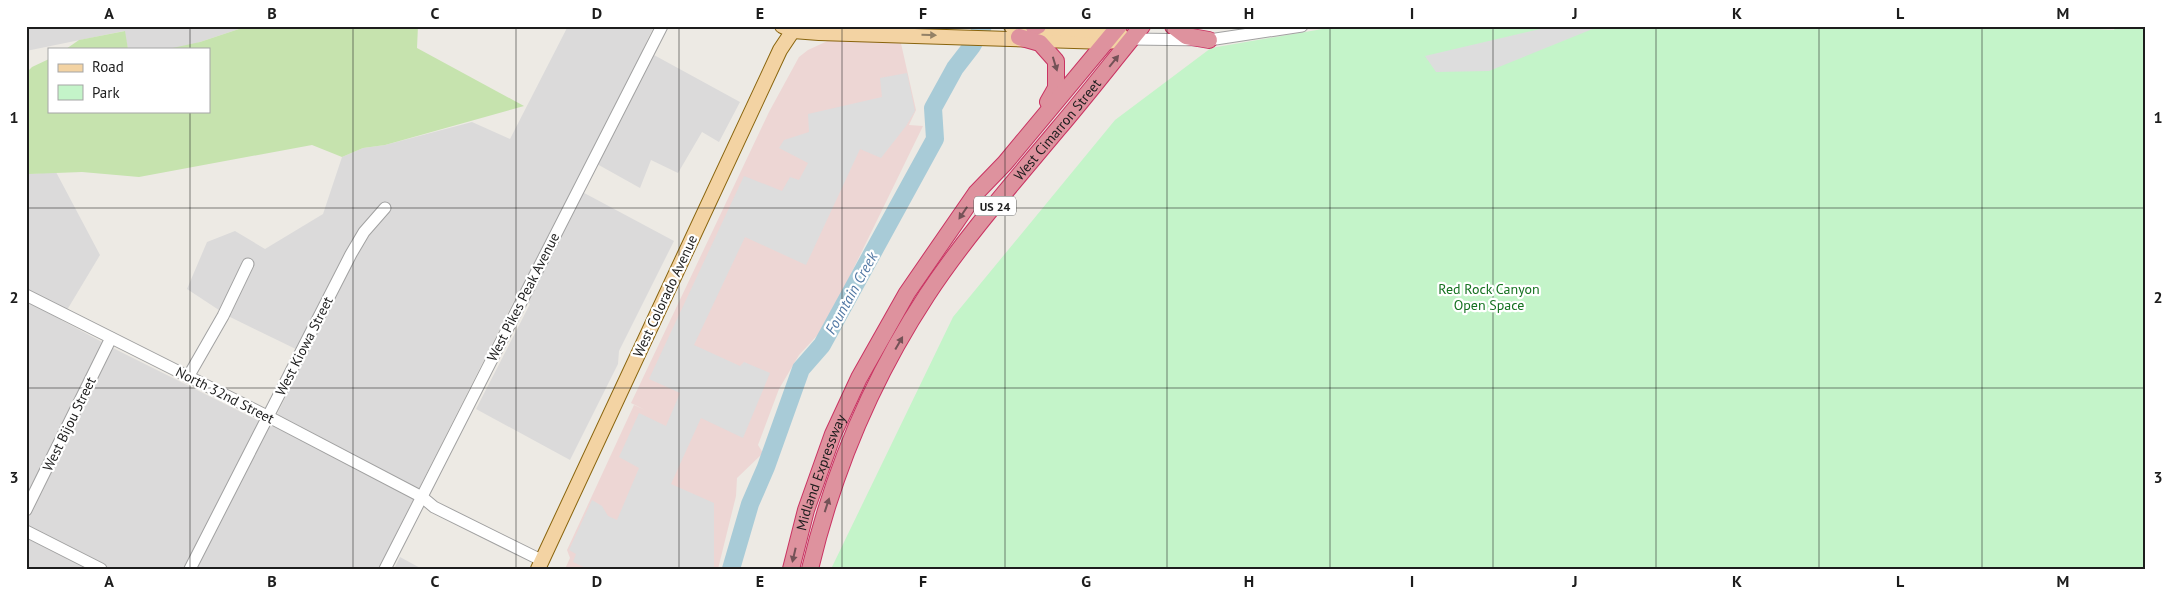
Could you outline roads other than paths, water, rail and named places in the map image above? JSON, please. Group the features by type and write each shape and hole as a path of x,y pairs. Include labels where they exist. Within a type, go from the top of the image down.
{"highway":[{"name":"West Cimarron Street","path":"876,386 910,322 948,266 1030,162 1142,26"},
{"path":"1173,26 1186,36 1209,40"},
{"path":"1005,163 1056,88 1056,61 1040,43 1015,32"},
{"name":"West Cimarron Street","path":"859,378 881,337 924,266 976,193 1005,163 1113,33"},
{"name":"Midland Expressway","path":"791,569 801,526 816,478 833,434 859,378"},
{"name":"Midland Expressway","path":"810,569 821,522 840,467 876,386"}],"main road":[{"path":"790,28 1001,37 1036,27 1113,33 1131,39"},
{"name":"West Colorado Avenue","path":"539,564 790,28"},
{"path":"1015,32 1113,33"}],"street":[{"name":"West Pikes Peak Avenue","path":"385,569 662,26"},
{"path":"1131,39 1209,40 1302,26"},
{"name":"West Kiowa Street","path":"190,569 351,254 364,232 385,208"},
{"path":"188,377 248,264"},
{"name":"North 32nd Street","path":"26,295 269,417 422,497 434,507 539,564"},
{"name":"West Bijou Street","path":"26,510 112,338"},
{"path":"26,531 101,569"}],"waterway":[{"name":"Fountain Creek","path":"731,569 750,504 766,467 801,369 822,345 935,139 933,108 955,68 972,46 983,26"}],"park label":[{"name":"Red Rock Canyon Open Space","path":"1489,298"}]}
